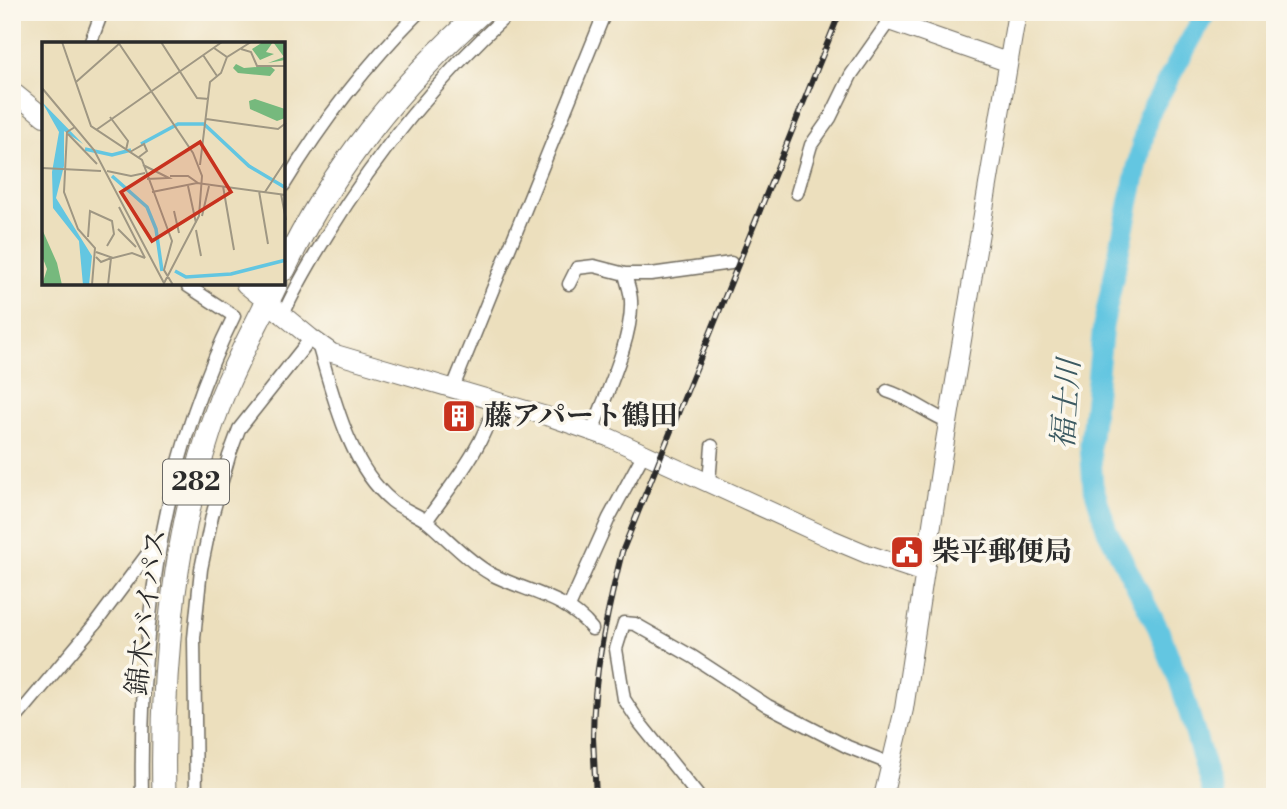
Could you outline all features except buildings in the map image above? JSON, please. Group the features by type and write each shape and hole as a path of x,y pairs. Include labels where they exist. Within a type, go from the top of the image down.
{"highway":[{"path":"285,267 296,242 363,141 398,97 481,12"},
{"name":"錦木バイパス","path":"164,797 166,674 174,600 189,511 222,398 253,327 276,301"}],"street":[{"path":"91,42 102,12"},
{"path":"285,183 329,117 365,71 419,12"},
{"path":"276,301 322,244 380,155 448,73 510,12"},
{"path":"452,390 605,12"},
{"path":"881,797 904,709 1017,12"},
{"path":"797,193 811,145 830,118 851,75 894,18 1007,62"},
{"path":"12,91 42,115"},
{"path":"569,284 577,268 594,265 625,274 651,274 731,263"},
{"path":"592,432 628,327 631,300 625,274"},
{"path":"142,797 141,733 145,674 152,592 161,537 175,476 197,408 234,316 188,285"},
{"path":"247,285 276,301 315,341 332,353 592,432 854,549 924,573"},
{"path":"315,341 337,410 365,469 392,501 426,521 490,573 569,607 581,614 592,629"},
{"path":"197,797 194,638 201,569 212,516 239,429 315,341"},
{"path":"887,391 903,396 929,414 949,422"},
{"path":"426,521 475,453 490,421 495,402"},
{"path":"709,482 712,446"},
{"path":"569,607 609,518 644,453"},
{"path":"12,723 95,624 161,537"},
{"path":"699,797 624,699 616,649 624,623 635,624 693,657 768,706 848,747 891,764"}],"waterway":[{"name":"福士川","path":"1206,12 1148,116 1103,326 1090,445 1093,485 1107,530 1158,628 1182,689 1214,797"}],"railway":[{"path":"596,797 593,738 595,691 606,621 622,552 840,12"}],"place":[{"name":"藤アパート鶴田","path":"459,416"},
{"name":"柴平郵便局","path":"907,552"}]}
